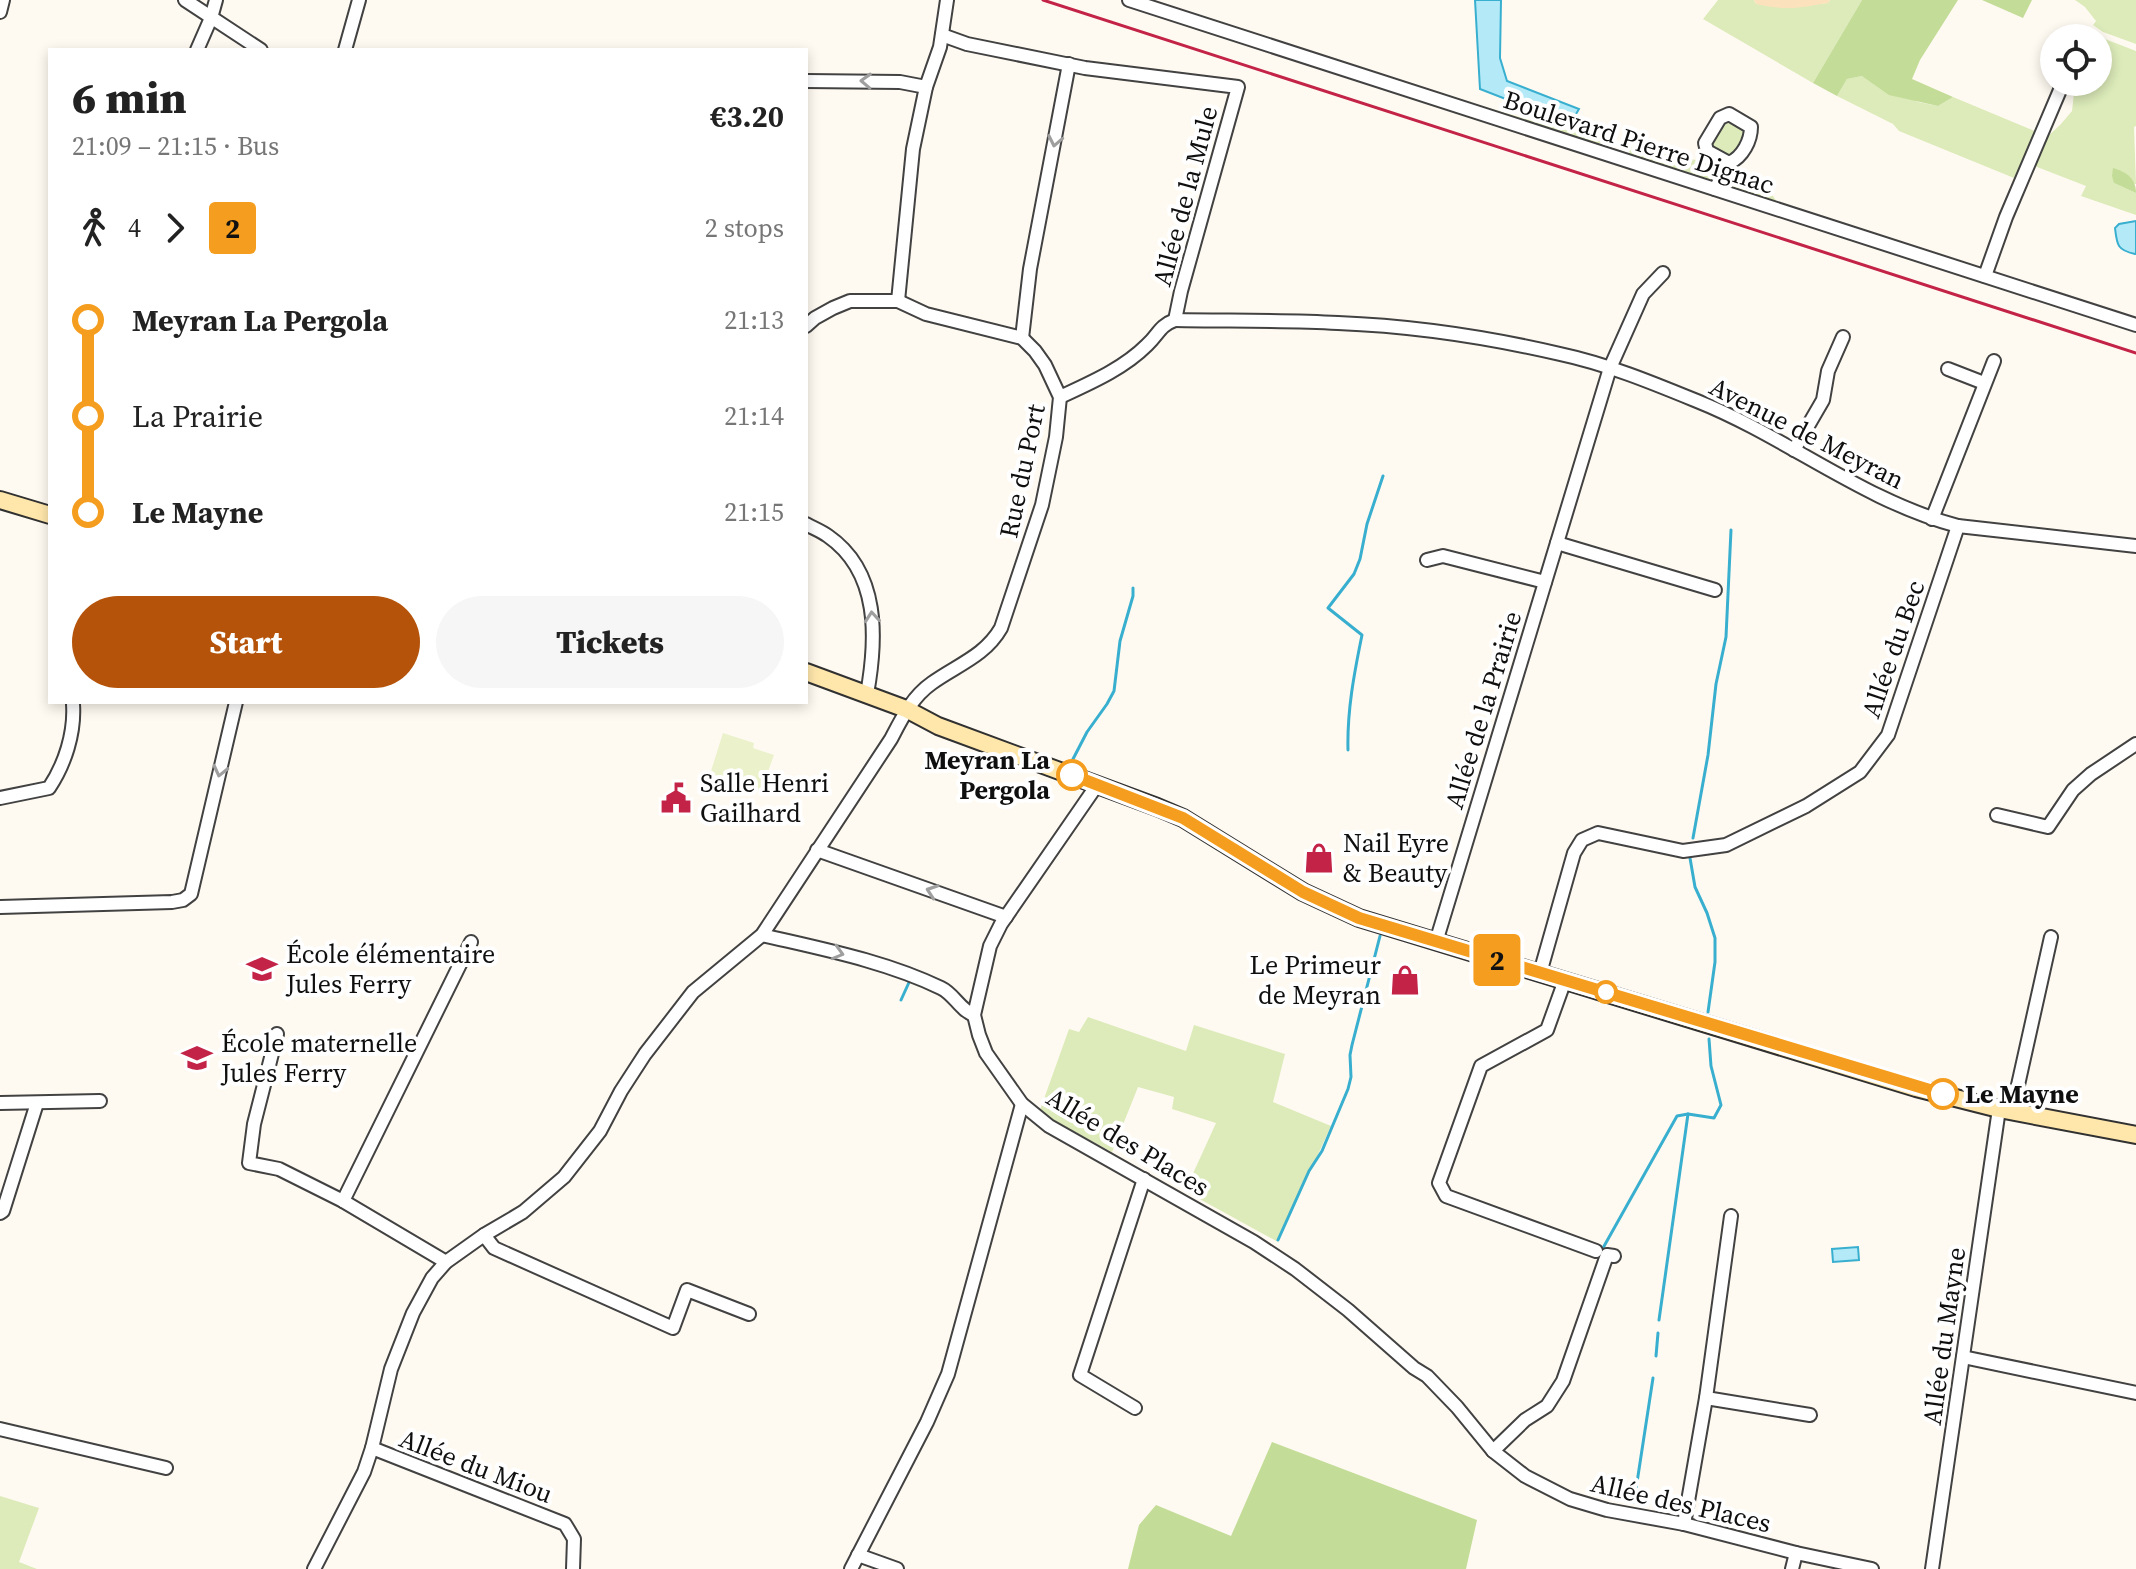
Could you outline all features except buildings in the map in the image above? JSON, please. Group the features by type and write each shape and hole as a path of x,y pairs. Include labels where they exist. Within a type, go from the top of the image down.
{"main road":[{"path":"0,500 48,514"},
{"path":"808,673 906,709 938,726 1183,818 1293,886 1331,906 1374,923 1916,1088 2006,1111 2136,1135"}],"street":[{"path":"0,12 3,0"},
{"path":"185,0 258,48"},
{"path":"198,48 216,0"},
{"path":"346,48 359,0"},
{"path":"898,301 913,149 926,87 940,47 947,0"},
{"name":"Boulevard Pierre Dignac","path":"1129,0 2136,325"},
{"path":"808,324 850,301 898,301 926,314 1022,338 1030,269 1069,64 967,44 942,35"},
{"name":"Allée de la Mule","path":"1060,397 1104,377 1147,345 1164,324 1175,320 1238,87 1069,64"},
{"path":"808,81 900,82 926,87"},
{"path":"1985,276 2006,217 2057,96"},
{"path":"1715,189 1729,163"},
{"name":"Allée de la Prairie","path":"1436,942 1610,368 1643,294 1663,273"},
{"name":"Avenue de Meyran","path":"1175,320 1336,322 1412,328 1540,350 1610,368 1728,414 1878,497 1932,519 1958,526 2136,546"},
{"path":"1794,450 1823,400 1828,371 1843,337"},
{"name":"Rue du Port","path":"762,935 891,739 906,709 930,684 979,654 995,639 1001,628 1042,505 1056,437 1060,397 1045,365 1022,338"},
{"path":"1932,519 1994,361"},
{"path":"1948,369 1984,383"},
{"path":"808,525 828,536 845,551 863,577 871,602 874,637 867,694"},
{"name":"Allée du Bec","path":"1540,973 1574,853 1582,840 1598,833 1683,851 1726,845 1806,806 1860,772 1888,735 1958,526"},
{"path":"1557,543 1715,590"},
{"name":"Allée de la Prairie","path":"1427,560 1443,556 1545,582"},
{"path":"0,798 49,788 61,769 74,718 71,704"},
{"path":"0,907 172,902 183,900 191,894 236,704"},
{"path":"1997,815 2048,827 2073,790 2136,744"},
{"path":"314,1569 364,1472 391,1369 413,1313 432,1278 446,1262 523,1212 564,1177 600,1131 645,1054 693,992 762,935 832,951 945,989 974,1015 990,946 1006,917 1097,785"},
{"path":"817,850 1006,917"},
{"name":"Allée du Mayne","path":"1932,1569 1963,1357 2006,1111 2051,937"},
{"path":"343,1201 471,942"},
{"path":"1565,980 1547,1030 1481,1066 1439,1183 1446,1196 1596,1251"},
{"name":"Allée des Places","path":"974,1015 986,1053 1022,1104 1049,1126 1254,1242 1295,1269 1427,1376 1493,1451 1525,1476 1570,1499 1607,1510 1684,1524 1872,1569"},
{"path":"277,1034 254,1124 249,1163 279,1169 343,1201 446,1262"},
{"path":"0,1103 100,1101"},
{"path":"0,1213 37,1103"},
{"path":"851,1569 927,1422 948,1374 1022,1104"},
{"path":"1135,1408 1080,1375 1144,1179"},
{"path":"1684,1524 1706,1398 1731,1216"},
{"path":"484,1235 494,1248 673,1328 687,1290 749,1314"},
{"path":"1493,1451 1525,1420 1547,1406 1563,1381 1607,1255 1614,1256"},
{"path":"1963,1357 2136,1393"},
{"path":"1706,1398 1810,1415"},
{"path":"0,1429 166,1468"},
{"name":"Allée du Miou","path":"372,1448 565,1524 574,1539 573,1569"},
{"path":"1792,1569 1796,1553"},
{"path":"858,1555 897,1569"}],"green space":[{"path":"1718,0 1754,0 1756,4 1818,4 1830,0 1862,0 1813,83 1703,19"},
{"path":"1862,0 1958,0 1920,60 1912,79 1953,97 1938,106 1889,95 1862,76 1847,79 1837,96 1813,83"},
{"path":"1982,0 2032,0 2023,18"},
{"path":"2075,0 2136,0 2136,44 2112,35 2112,24 2094,24 2096,21"},
{"path":"2112,42 2136,51 2136,184 2114,183 2136,193 2136,215 2081,196 2086,186 2032,165 2044,140 2072,111 2074,96 2112,96"},
{"path":"1862,76 1918,102 1938,106 1953,97 2037,132 2014,178 1899,131 1893,124 1837,96 1847,79"},
{"path":"1458,100 1563,130 1600,126 1612,131 1605,141 1593,145"},
{"path":"1730,123 1745,134 1734,151 1729,155 1721,154 1710,147 1724,124"},
{"path":"1628,146 1698,158 1717,166 1712,180 1708,181 1630,155"},
{"path":"2113,168 2130,177 2136,193 2114,183"},
{"path":"1729,182 1773,196 1777,202 1725,187"},
{"path":"723,733 754,743 753,748 774,755 761,791 710,774"},
{"path":"1088,1017 1186,1051 1194,1025 1285,1054 1273,1102 1331,1126 1278,1242 1185,1191 1216,1123 1172,1109 1174,1097 1138,1087 1112,1152 1052,1120 1040,1110 1069,1029 1079,1032"},
{"path":"1272,1442 1477,1520 1466,1569 1128,1569 1139,1525 1156,1505 1231,1536"},
{"path":"0,1496 39,1508 19,1562 37,1569 0,1569"}],"sand":[{"path":"1754,0 1830,0 1828,3 1784,8 1756,4"}],"water":[{"path":"1475,0 1501,0 1500,58 1507,81 1579,109 1570,124 1480,89"},
{"path":"2136,221 2135,254 2119,246 2115,228 2119,224"},
{"path":"1858,1247 1859,1260 1833,1262 1832,1249"}],"waterway":[{"path":"1348,750 1350,707 1362,635 1328,608 1354,574 1383,476"},
{"path":"1693,838 1726,637 1731,530"},
{"path":"1072,761 1114,691 1120,641 1133,588"},
{"path":"1690,858 1695,887 1715,938 1708,1012"},
{"path":"1278,1240 1309,1171 1322,1151 1348,1089 1352,1045 1380,936"},
{"path":"901,1000 911,978"},
{"path":"1603,1248 1677,1116 1688,1114 1714,1118 1721,1105 1711,1066 1709,1039"},
{"path":"1659,1320 1688,1114"},
{"path":"1656,1356 1658,1333"},
{"path":"1634,1502 1653,1378"}],"railway":[{"path":"1043,0 2136,353"}],"bus line":[{"name":"2","path":"1072,775 1183,818 1303,892 1359,918 1943,1094"}],"place":[{"name":"Meyran La Pergola","path":"1072,775"},
{"name":"Salle Henri Gailhard","path":"676,798"},
{"name":"Nail Eyre & Beauty","path":"1319,858"},
{"name":"École élémentaire Jules Ferry","path":"262,969"},
{"name":"Le Primeur de Meyran","path":"1405,980"},
{"name":"École maternelle Jules Ferry","path":"197,1058"},
{"name":"Le Mayne","path":"1943,1094"}]}
